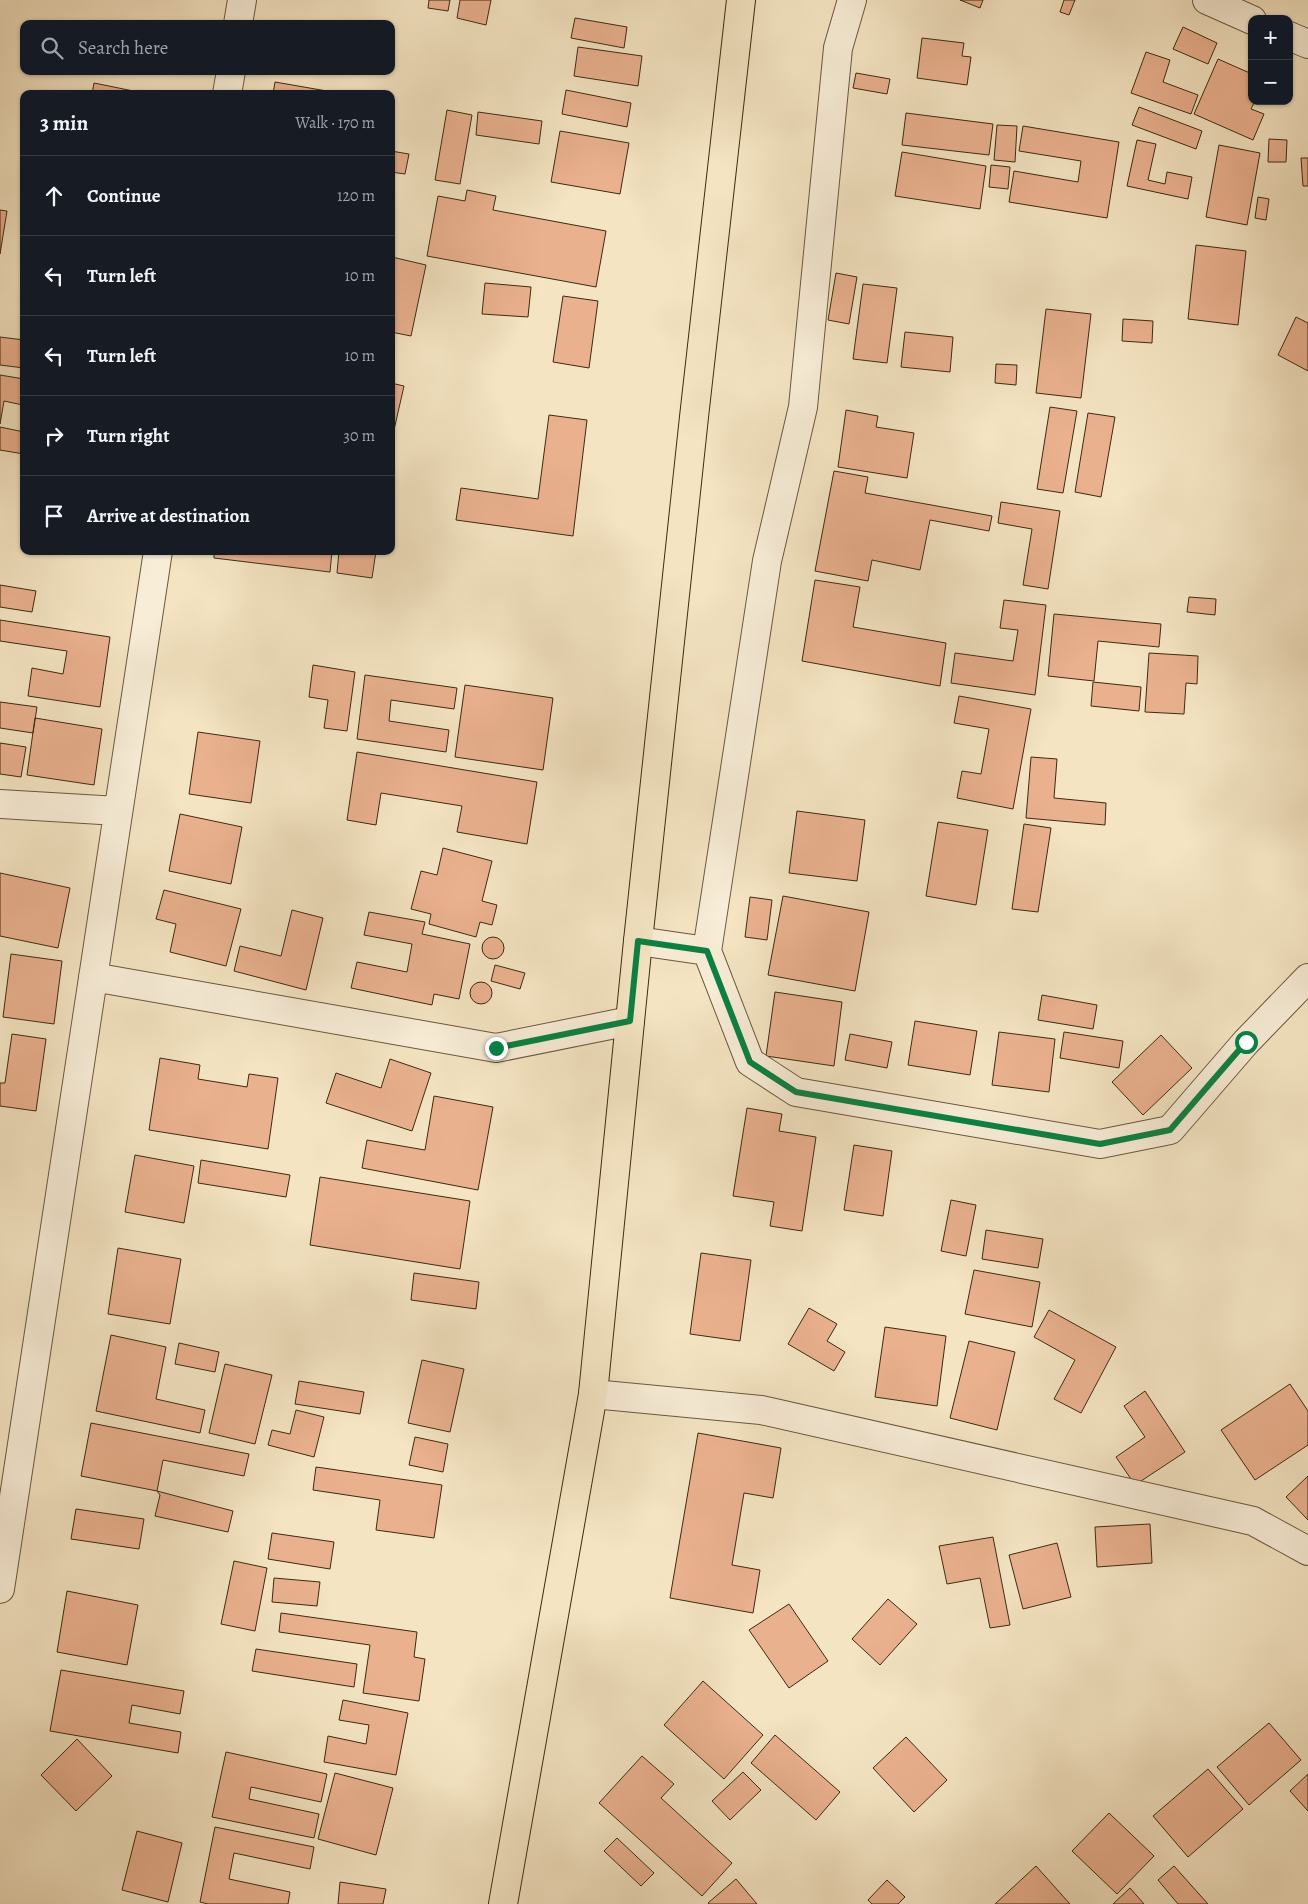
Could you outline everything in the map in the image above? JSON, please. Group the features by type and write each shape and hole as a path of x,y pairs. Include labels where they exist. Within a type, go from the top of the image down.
{"main road":[{"path":"503,1904 593,1394 638,941 741,0"}],"street":[{"path":"239,20 242,0"},
{"path":"852,0 838,48 803,407 766,562 707,951 750,1062 796,1092 1100,1144 1170,1130 1246,1042 1308,978"},
{"path":"1207,0 1248,18"},
{"path":"1293,38 1308,44"},
{"path":"228,90 230,75"},
{"path":"0,1589 157,555"},
{"path":"0,804 118,811"},
{"path":"638,941 707,951"},
{"path":"93,976 496,1048 630,1021"},
{"path":"593,1394 761,1410 1253,1522 1308,1551"}],"building":[{"path":"429,0 450,0 448,11 428,8"},
{"path":"460,0 491,0 486,25 457,18"},
{"path":"960,0 983,0 980,8"},
{"path":"1064,0 1075,0 1069,15 1060,12"},
{"path":"575,18 627,27 624,48 571,38"},
{"path":"1183,27 1217,43 1208,64 1173,49"},
{"path":"922,38 964,43 962,56 971,57 967,85 917,78"},
{"path":"578,47 642,56 638,86 574,76"},
{"path":"1146,52 1170,60 1163,82 1198,95 1191,114 1131,93"},
{"path":"1218,59 1248,72 1248,105 1253,105 1251,109 1264,114 1253,140 1194,114"},
{"path":"856,73 890,79 887,94 853,88"},
{"path":"275,82 321,90 274,90"},
{"path":"94,83 128,90 93,90"},
{"path":"566,90 631,103 627,127 562,114"},
{"path":"1139,107 1202,131 1196,149 1132,125"},
{"path":"447,110 472,115 460,184 435,180"},
{"path":"478,112 542,121 539,144 476,135"},
{"path":"906,113 993,124 989,155 902,145"},
{"path":"997,125 1017,126 1015,162 994,160"},
{"path":"1023,126 1119,142 1107,218 1009,202 1014,171 1078,182 1081,161 1019,151"},
{"path":"560,131 629,143 620,194 551,182"},
{"path":"1269,139 1287,140 1286,162 1268,162"},
{"path":"1137,140 1156,144 1148,180 1165,184 1167,172 1192,177 1188,199 1127,186"},
{"path":"1219,145 1260,153 1247,225 1206,217"},
{"path":"395,152 409,154 405,174 395,173"},
{"path":"902,152 986,166 980,209 895,196"},
{"path":"1301,158 1308,158 1308,186 1303,186"},
{"path":"991,165 1010,167 1008,189 989,187"},
{"path":"467,190 496,196 493,210 606,231 596,287 427,256 438,196 465,201"},
{"path":"1258,197 1269,199 1266,220 1255,218"},
{"path":"0,210 7,211 0,254"},
{"path":"1196,245 1246,251 1238,325 1188,319"},
{"path":"395,258 426,265 411,336 395,333"},
{"path":"836,273 857,277 849,324 828,320"},
{"path":"485,283 531,287 528,317 482,314"},
{"path":"863,284 897,288 887,363 853,359"},
{"path":"563,296 598,301 589,368 553,362"},
{"path":"1046,309 1091,314 1081,398 1036,393"},
{"path":"1296,317 1308,323 1308,371 1278,355"},
{"path":"1123,319 1153,321 1152,343 1122,341"},
{"path":"905,332 953,337 950,372 901,367"},
{"path":"0,337 20,340 20,368 0,365"},
{"path":"996,364 1017,365 1016,385 995,383"},
{"path":"0,375 20,378 20,404 4,401 0,424"},
{"path":"395,384 404,386 395,426"},
{"path":"1050,407 1077,411 1063,493 1037,489"},
{"path":"846,410 878,416 876,427 914,433 907,478 838,467"},
{"path":"1088,413 1115,417 1101,497 1075,492"},
{"path":"549,415 587,420 573,536 456,520 461,488 538,499"},
{"path":"0,427 20,431 20,453 0,450"},
{"path":"834,471 868,477 865,493 992,516 989,531 930,520 920,570 872,560 868,581 815,571"},
{"path":"1001,502 1060,511 1048,589 1023,585 1032,529 998,523"},
{"path":"214,555 332,555 330,572 214,558"},
{"path":"339,555 375,555 372,578 337,573"},
{"path":"815,580 860,587 853,627 946,643 940,686 802,661"},
{"path":"0,585 36,591 32,612 0,607"},
{"path":"1189,597 1216,599 1215,615 1187,612"},
{"path":"1004,600 1046,605 1035,695 951,683 955,653 1013,661 1018,630 1000,628"},
{"path":"1054,614 1161,624 1159,647 1098,641 1094,681 1048,676"},
{"path":"0,620 110,637 100,707 28,696 32,668 63,674 67,651 0,641"},
{"path":"1149,653 1198,656 1197,684 1186,683 1184,714 1145,712"},
{"path":"313,665 355,672 347,731 324,728 328,700 309,697"},
{"path":"365,675 457,688 454,709 391,700 389,721 449,730 446,752 357,739"},
{"path":"1093,682 1141,687 1139,711 1091,706"},
{"path":"465,685 553,698 543,770 455,757"},
{"path":"959,696 1031,709 1013,809 957,798 962,771 981,774 989,729 954,723"},
{"path":"0,702 37,707 33,733 0,728"},
{"path":"35,718 102,729 94,785 27,775"},
{"path":"198,732 260,741 251,803 189,794"},
{"path":"0,743 26,747 21,777 0,774"},
{"path":"357,752 537,782 527,844 457,832 462,806 381,793 376,825 347,820"},
{"path":"1031,757 1057,759 1054,798 1106,803 1105,825 1026,818"},
{"path":"797,811 865,820 857,881 789,873"},
{"path":"180,814 242,827 231,884 169,871"},
{"path":"938,822 988,830 976,905 926,896"},
{"path":"1024,824 1051,828 1038,912 1012,909"},
{"path":"443,848 492,861 482,901 497,905 492,925 480,922 476,937 429,924 431,914 411,909 421,871 437,875"},
{"path":"0,873 70,888 58,948 0,936"},
{"path":"164,890 241,909 226,966 170,952 176,924 156,919"},
{"path":"783,896 869,912 855,991 768,975"},
{"path":"750,897 772,900 767,940 745,937"},
{"path":"292,910 323,918 306,990 234,971 240,946 281,956"},
{"path":"369,912 425,922 422,934 470,944 459,999 434,994 432,1005 351,988 357,962 407,972 412,944 364,935"},
{"path":"489,937 497,937 504,944 504,952 497,959 489,959 482,952 482,944"},
{"path":"11,954 62,961 54,1024 3,1017"},
{"path":"495,965 525,973 520,989 491,981"},
{"path":"481,982 489,985 492,993 489,1001 481,1004 473,1001 470,993 473,985"},
{"path":"775,992 842,1002 834,1066 766,1056"},
{"path":"1042,995 1097,1005 1093,1029 1038,1020"},
{"path":"915,1021 977,1031 970,1075 908,1065"},
{"path":"999,1032 1055,1039 1049,1092 992,1085"},
{"path":"1064,1032 1123,1041 1119,1068 1060,1058"},
{"path":"12,1034 46,1039 36,1111 0,1106 0,1083 5,1083"},
{"path":"850,1034 892,1042 887,1068 845,1060"},
{"path":"1161,1035 1192,1068 1143,1115 1112,1082"},
{"path":"160,1058 200,1065 198,1079 247,1087 249,1074 278,1078 268,1149 149,1130"},
{"path":"390,1059 431,1073 412,1131 326,1103 336,1073 381,1088"},
{"path":"434,1096 493,1107 478,1190 362,1168 367,1140 425,1150"},
{"path":"747,1108 782,1114 779,1131 816,1137 802,1231 770,1226 774,1202 733,1196"},
{"path":"854,1145 892,1151 883,1216 844,1210"},
{"path":"135,1155 194,1166 184,1223 125,1212"},
{"path":"201,1160 290,1175 286,1197 198,1183"},
{"path":"320,1177 470,1201 460,1269 310,1245"},
{"path":"951,1200 976,1205 966,1256 941,1251"},
{"path":"986,1230 1043,1239 1038,1268 982,1259"},
{"path":"118,1248 181,1259 170,1324 108,1314"},
{"path":"701,1253 751,1260 740,1341 690,1334"},
{"path":"974,1270 1040,1282 1032,1327 965,1314"},
{"path":"414,1273 479,1282 476,1309 411,1300"},
{"path":"809,1308 837,1324 827,1341 845,1352 834,1371 788,1344"},
{"path":"1049,1310 1116,1347 1081,1413 1054,1399 1075,1360 1034,1337"},
{"path":"885,1327 946,1336 937,1406 875,1397"},
{"path":"111,1335 166,1347 156,1399 205,1410 200,1433 96,1411"},
{"path":"969,1341 1015,1352 997,1430 950,1418"},
{"path":"179,1343 219,1352 215,1372 175,1364"},
{"path":"422,1360 464,1369 450,1432 408,1423"},
{"path":"225,1364 272,1375 255,1444 209,1433"},
{"path":"299,1381 364,1392 360,1414 295,1404"},
{"path":"1290,1384 1308,1411 1308,1445 1255,1480 1221,1430"},
{"path":"1145,1391 1185,1452 1135,1485 1116,1457 1145,1437 1124,1406"},
{"path":"296,1410 324,1417 314,1457 268,1445 272,1430 290,1434"},
{"path":"91,1423 249,1454 244,1476 163,1460 157,1491 81,1476"},
{"path":"698,1433 781,1448 773,1498 744,1493 732,1565 760,1570 753,1613 670,1598"},
{"path":"415,1437 448,1444 443,1472 409,1465"},
{"path":"316,1467 442,1485 434,1538 376,1530 380,1500 313,1490"},
{"path":"1308,1476 1308,1520 1286,1497"},
{"path":"157,1491 233,1511 228,1532 155,1516 160,1495"},
{"path":"76,1509 144,1519 139,1549 71,1539"},
{"path":"1150,1524 1152,1563 1097,1567 1095,1527"},
{"path":"272,1533 334,1542 330,1569 268,1559"},
{"path":"993,1537 1010,1625 990,1628 980,1578 947,1584 939,1546"},
{"path":"1057,1543 1071,1597 1023,1609 1009,1555"},
{"path":"234,1561 267,1568 255,1631 221,1624"},
{"path":"274,1578 320,1582 317,1606 272,1602"},
{"path":"67,1591 138,1605 127,1665 57,1652"},
{"path":"888,1599 917,1624 880,1665 852,1639"},
{"path":"789,1604 828,1661 789,1688 749,1630"},
{"path":"281,1613 417,1632 414,1657 425,1659 419,1701 363,1693 370,1645 279,1632"},
{"path":"256,1649 357,1664 354,1687 252,1671"},
{"path":"61,1670 184,1691 180,1714 132,1705 129,1723 181,1732 178,1753 50,1731"},
{"path":"703,1681 763,1735 724,1779 664,1725"},
{"path":"343,1700 408,1713 396,1775 324,1762 328,1736 366,1744 369,1725 339,1720"},
{"path":"1269,1723 1301,1760 1249,1805 1217,1767"},
{"path":"775,1735 840,1792 816,1820 751,1763"},
{"path":"906,1737 947,1780 914,1812 873,1768"},
{"path":"77,1739 112,1776 76,1811 41,1775"},
{"path":"226,1752 327,1774 321,1802 251,1787 249,1799 319,1814 314,1838 212,1817"},
{"path":"642,1756 674,1784 661,1798 732,1863 702,1896 599,1803"},
{"path":"1208,1769 1243,1809 1188,1857 1153,1816"},
{"path":"743,1772 761,1790 730,1820 712,1801"},
{"path":"335,1773 393,1788 376,1855 318,1839"},
{"path":"1308,1774 1308,1811 1290,1791"},
{"path":"1109,1813 1154,1856 1117,1894 1072,1851"},
{"path":"215,1827 314,1847 310,1869 234,1853 229,1879 290,1892 288,1904 208,1904 200,1902"},
{"path":"137,1831 182,1843 168,1902 122,1890"},
{"path":"617,1838 654,1873 641,1886 604,1851"},
{"path":"1036,1866 1070,1904 995,1904"},
{"path":"1174,1866 1208,1904 1178,1904 1158,1880"},
{"path":"736,1879 757,1904 708,1903"},
{"path":"887,1880 905,1897 898,1904 872,1904 868,1900"},
{"path":"340,1882 386,1889 383,1904 338,1904"},
{"path":"1130,1888 1144,1904 1113,1904"}],"route":[{"path":"496,1048 630,1021 638,941 707,951 750,1062 796,1092 1100,1144 1170,1130 1246,1042"}]}
